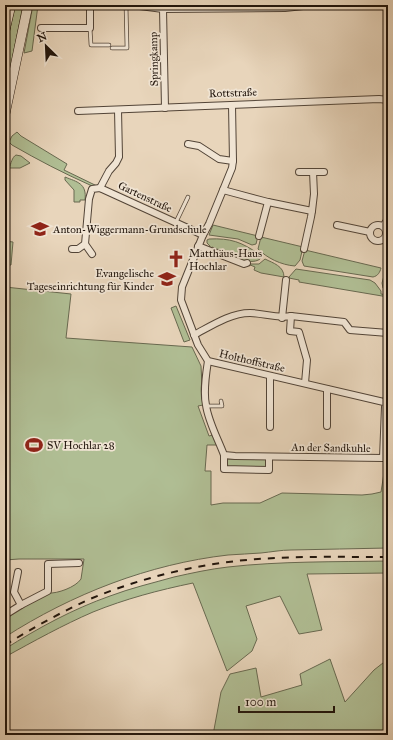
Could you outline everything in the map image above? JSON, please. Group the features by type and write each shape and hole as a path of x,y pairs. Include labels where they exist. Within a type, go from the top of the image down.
{"main road":[{"path":"5,30 11,5"},
{"path":"5,114 28,5"}],"street":[{"path":"42,28 90,28 90,5"},
{"path":"132,5 163,9 285,8 312,5"},
{"name":"Springkamp","path":"163,9 166,108"},
{"name":"Rottstraße","path":"78,111 379,99 388,100"},
{"name":"Holthoffstraße","path":"232,106 232,168 182,287 181,300 200,348 208,361 388,402"},
{"name":"Gartenstraße","path":"100,188 109,171 119,157 118,110"},
{"path":"188,144 199,146 219,160 233,161"},
{"path":"299,172 324,172"},
{"path":"304,249 312,217 314,194 313,172"},
{"name":"Gartenstraße","path":"85,244 88,199 92,189 100,188 203,235"},
{"path":"223,190 268,202 312,211"},
{"path":"259,236 268,202"},
{"path":"383,226 388,219"},
{"path":"337,225 370,232"},
{"path":"377,225 383,226 387,233 385,238 377,242 372,239 370,230 377,225"},
{"path":"72,249 78,249 85,244 92,254"},
{"path":"198,246 244,264 247,263"},
{"path":"282,318 286,280"},
{"path":"194,335 228,317 249,313 282,318 291,316 344,322 350,330 388,333"},
{"path":"291,316 290,331 299,332 307,360 305,383"},
{"path":"208,361 206,375 206,406 224,455 224,469 269,470 269,457"},
{"path":"270,376 270,428"},
{"name":"An der Sandkuhle","path":"327,389 327,426"},
{"name":"An der Sandkuhle","path":"224,455 383,458 384,407 388,402"},
{"path":"5,615 48,591 48,564 79,563"},
{"path":"18,572 14,592 21,606"}],"lane":[{"path":"112,48 127,48 126,5"},
{"path":"90,28 91,45 109,45"},
{"path":"176,222 188,196"},
{"path":"206,406 222,406 222,401"}],"green space":[{"path":"15,5 23,5 5,96 5,53"},
{"path":"33,5 38,5 32,51 24,53"},
{"path":"17,132 21,136 67,164 64,170 97,186 94,187 70,176 12,145 9,142 12,136"},
{"path":"16,155 21,156 30,163 20,168 9,168"},
{"path":"65,177 77,182 83,187 85,200 74,202 74,190 65,180"},
{"path":"213,225 258,236 256,244 252,245 238,239 209,235"},
{"path":"261,237 303,247 300,260 295,266 280,263 270,258 258,249"},
{"path":"224,239 236,242 253,250 261,257 256,261 240,260 240,258 212,247 209,249 210,246 207,243 207,240"},
{"path":"5,241 13,242 11,265 5,265"},
{"path":"305,250 381,268 378,274 373,277 304,266 302,261"},
{"path":"265,259 280,268 284,273 284,277 261,273 254,270 255,267 248,264 259,264"},
{"path":"388,261 388,291 383,288 382,283"},
{"path":"296,269 370,280 375,283 381,291 381,294 388,295 388,297 299,282 299,280 289,278"},
{"path":"5,287 71,294 66,338 192,347 201,366 203,405 198,406 209,436 213,435 217,445 207,445 205,471 211,471 211,505 223,503 260,503 282,493 372,494 381,492 384,473 388,470 388,548 284,550 198,559 112,583 57,607 5,637 5,618 48,593 61,591 75,585 81,579 84,559 5,560"},
{"path":"176,306 190,340 184,342 171,308"},
{"path":"227,459 267,459 267,468 228,468"},
{"path":"388,561 388,573 307,574 322,630 299,634 280,596 246,606 257,639 252,651 227,671 193,583 142,595 93,612 5,657 5,649 43,626 69,613 118,593 174,577 214,569 248,565 308,562"},
{"path":"330,659 345,702 374,670 388,659 388,735 213,735 221,692 230,674 256,668 261,697 302,685 300,674"}],"railway":[{"path":"5,645 47,620 90,599 131,584 172,572 215,564 258,559 307,557 388,557"}],"place":[{"name":"Anton-Wiggermann-Grundschule","path":"40,229"},
{"name":"Matthäus-Haus Hochlar","path":"176,259"},
{"name":"Evangelische Tageseinrichtung für Kinder","path":"167,279"},
{"name":"SV Hochlar 28","path":"34,445"}]}
